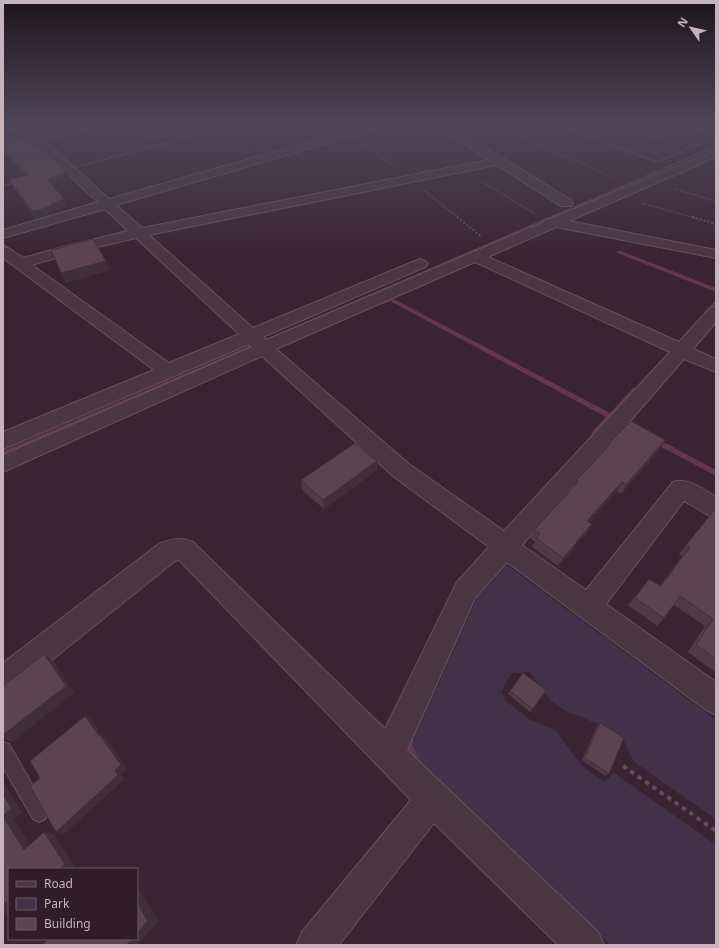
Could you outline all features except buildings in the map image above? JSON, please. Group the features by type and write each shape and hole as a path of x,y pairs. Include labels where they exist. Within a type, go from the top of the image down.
{"street":[{"path":"67,168 401,470 716,700"},
{"path":"3,234 230,168"},
{"path":"3,269 19,263 71,249 138,233 466,168"},
{"path":"3,441 168,371 258,342 476,257 573,200 513,168"},
{"path":"490,235 617,196 680,168"},
{"path":"544,218 716,254"},
{"path":"3,251 168,371"},
{"path":"476,257 716,366"},
{"path":"3,464 432,259"},
{"path":"389,754 466,590 716,312"},
{"path":"588,607 681,488 716,508"},
{"path":"3,681 169,551 184,549 433,799 585,945"},
{"path":"315,945 433,799"}],"lane":[{"path":"3,750 39,813"}],"path":[{"path":"591,168 619,181"},
{"path":"462,169 544,218"},
{"path":"648,182 716,201"},
{"path":"617,196 716,224"},
{"path":"623,766 716,831"}],"green space":[{"path":"507,565 716,720 716,819 634,762 623,739 611,730 569,713 551,701 530,672 512,673 501,691 505,700 529,719 556,731 582,766 604,782 614,773 716,845 716,945 610,945 418,759 410,747 477,598"}],"waterway":[{"path":"278,335 664,168"},
{"path":"3,186 20,181"},
{"path":"3,244 14,253"},
{"path":"619,252 716,290"},
{"path":"383,302 390,299 610,416"},
{"path":"707,313 716,303"},
{"path":"3,454 260,343"},
{"path":"595,433 635,389"},
{"path":"654,440 716,473"},
{"path":"409,740 407,745 415,761"}]}
